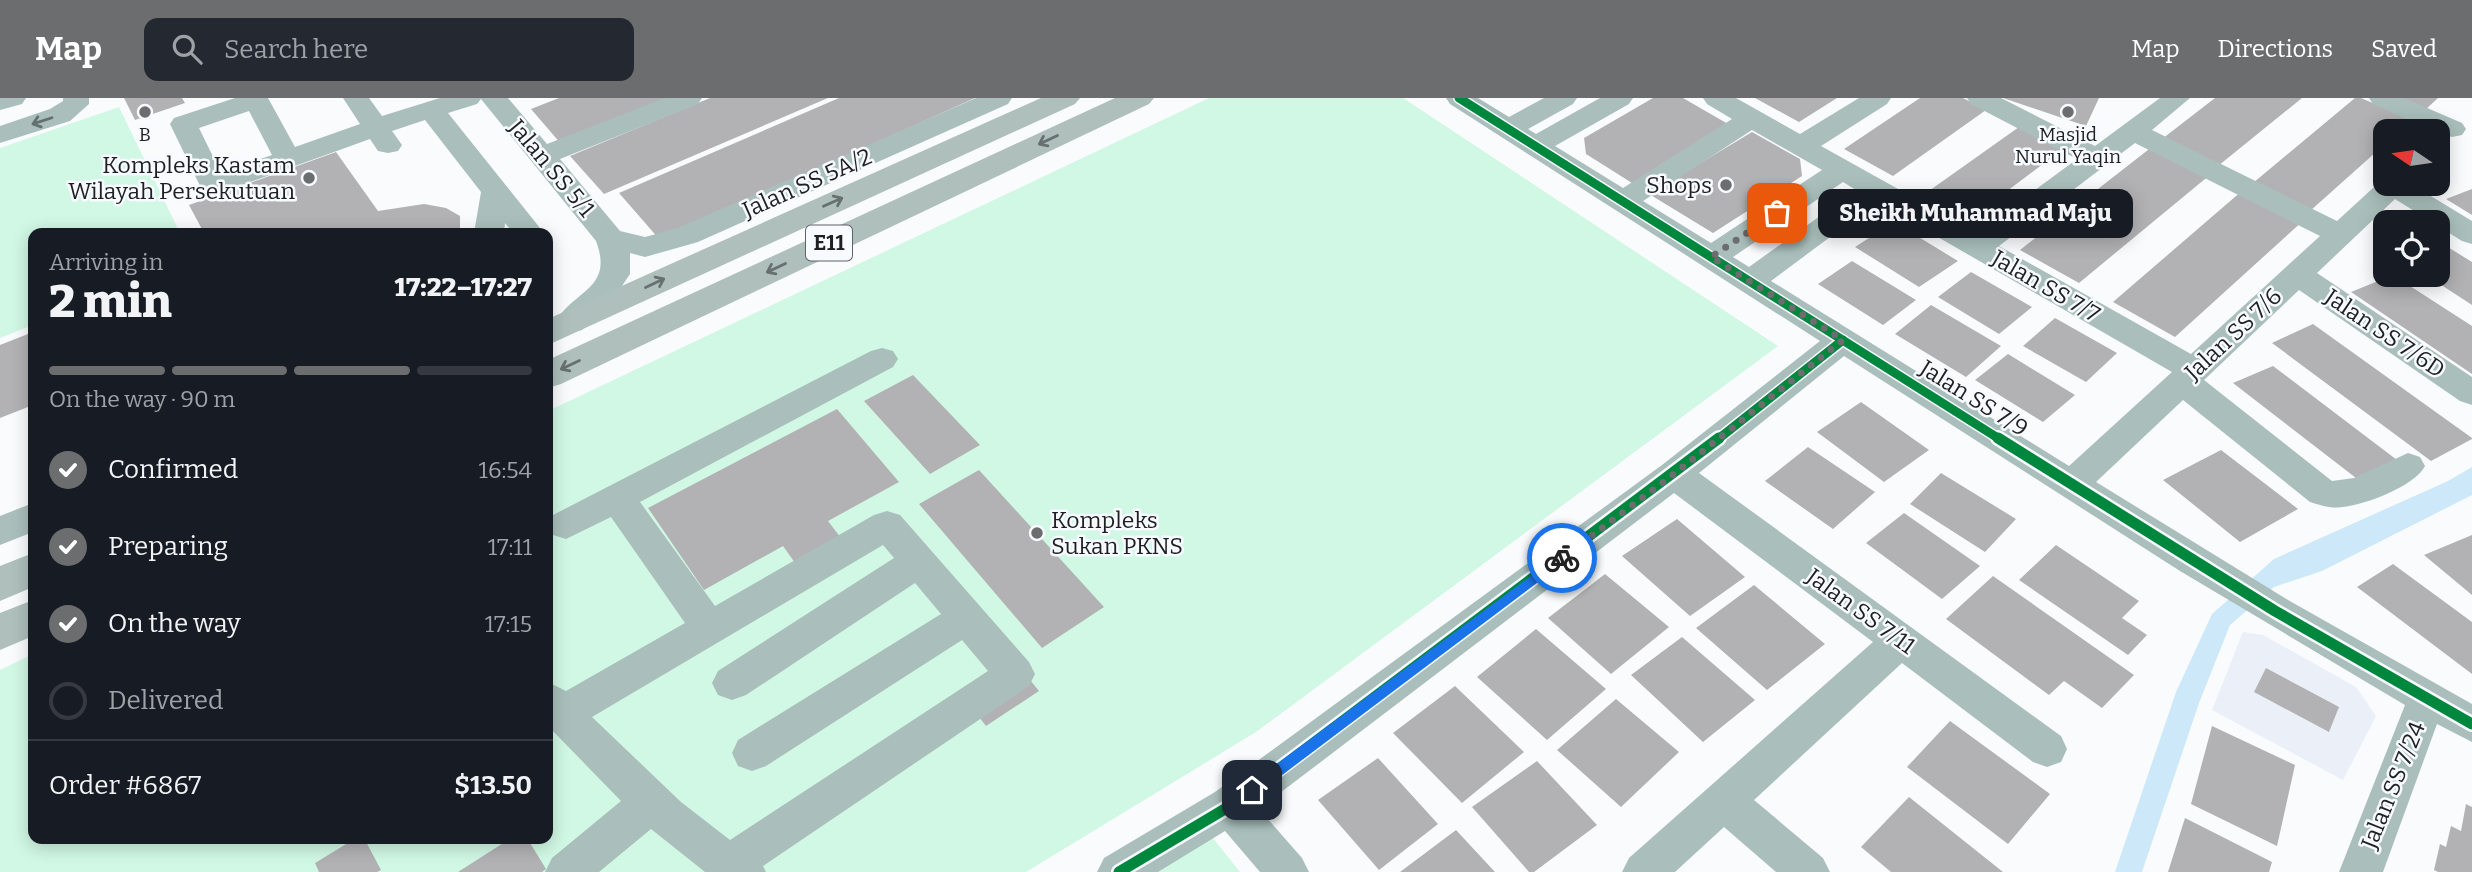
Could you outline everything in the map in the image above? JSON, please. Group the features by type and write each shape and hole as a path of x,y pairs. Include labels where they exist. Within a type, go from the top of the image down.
{"highway":[{"name":"E11","path":"559,328 1065,98"},
{"name":"E11","path":"553,373 1139,98"},
{"path":"0,584 28,571"},
{"path":"0,632 28,619"}],"street":[{"path":"0,103 13,98"},
{"path":"0,135 60,115 76,104 76,98"},
{"path":"174,111 217,98"},
{"path":"356,98 388,146 468,98"},
{"path":"542,156 689,98"},
{"name":"Jalan SS 7/9","path":"1459,98 2193,561 2472,724"},
{"path":"1508,129 1564,98"},
{"path":"1535,146 1620,98"},
{"name":"Jalan SS 7/7","path":"1716,98 1978,247 2188,376 2322,492 2333,496 2347,494 2408,466"},
{"path":"1801,146 1878,98"},
{"path":"1980,98 2096,158"},
{"path":"1978,247 2177,98"},
{"path":"2382,98 2454,127"},
{"name":"Jalan SS 5A/2","path":"610,238 645,247 688,235 991,99"},
{"path":"438,118 496,101"},
{"name":"Jalan SS 5/1","path":"496,101 610,238 618,263 614,277 604,290 559,328"},
{"path":"438,118 525,228"},
{"path":"1623,201 1752,118"},
{"path":"288,159 376,127"},
{"path":"2132,131 2339,234"},
{"path":"1711,257 1842,170"},
{"path":"1750,281 1876,189"},
{"path":"490,228 496,191"},
{"name":"Jalan SS 7/6","path":"2072,484 2381,196"},
{"path":"2411,196 2472,234"},
{"name":"Jalan SS 5/1","path":"610,238 654,256 695,253 749,240"},
{"name":"Jalan SS 7/6D","path":"2297,274 2472,393"},
{"path":"1119,872 1230,806 1674,474 1843,340"},
{"path":"566,525 882,359"},
{"name":"Jalan SS 7/11","path":"1674,474 2047,749"},
{"path":"617,498 710,628"},
{"path":"0,531 28,519"},
{"path":"887,525 1015,674 737,868 653,801 555,707 710,628 887,525"},
{"path":"732,683 919,561"},
{"path":"752,753 967,617"},
{"path":"1644,872 1901,640"},
{"name":"Jalan SS 7/24","path":"2361,872 2427,699"},
{"path":"1723,800 1808,872"},
{"path":"567,872 653,801"},
{"path":"1230,806 1287,872"}],"shaded area":[{"path":"2243,632 2263,635 2356,687 2376,716 2343,780 2212,710"}],"green space":[{"name":"Kompleks Sukan PKNS","path":"1209,98 1403,98 1778,346 1256,732 1026,872 0,872 0,670 28,656 28,844 553,844 553,409"},
{"path":"119,107 178,228 28,228 28,327 0,338 0,148"},
{"path":"1212,837 1240,872 1156,872"}],"water":[{"path":"2472,467 2472,495 2322,571 2274,587 2230,625 2199,703 2142,872 2115,872 2176,692 2212,614 2274,559 2448,481"}],"building":[{"name":"B","path":"124,98 182,98 185,103 135,120"},
{"path":"559,98 677,98 562,145 531,109"},
{"path":"710,98 828,98 604,194 570,156"},
{"path":"839,98 975,98 660,240 619,193"},
{"path":"1653,98 1683,98 1728,124 1632,183 1586,154 1584,138"},
{"path":"1755,98 1837,98 1799,122"},
{"path":"1920,98 1963,98 1986,110 1893,176 1844,149"},
{"name":"Masjid Nurul Yaqin","path":"2003,98 2099,98 2086,126"},
{"path":"2215,98 2302,98 2218,166 2162,139"},
{"path":"2355,98 2361,98 2410,119 2373,119 2373,155 2310,211 2253,183"},
{"path":"2397,98 2438,98 2425,110"},
{"path":"2019,127 2063,149 1971,218 1926,193"},
{"name":"Shops","path":"1752,132 1800,159 1802,176 1713,233 1649,194"},
{"path":"2153,146 2211,174 2079,283 2020,250"},
{"name":"Kompleks Kastam Wilayah Persekutuan","path":"336,152 378,211 424,204 446,208 460,216 460,228 201,228 189,205"},
{"path":"2472,189 2472,215 2446,199"},
{"path":"2243,190 2304,220 2175,337 2113,302"},
{"path":"1894,222 1958,261 1919,287 1855,247"},
{"path":"2450,248 2472,262 2472,305 2444,287 2450,287"},
{"path":"1852,261 1916,300 1883,325 1818,284"},
{"path":"1971,272 2032,307 1999,334 1938,297"},
{"path":"2373,283 2373,287 2412,287 2472,326 2472,374 2351,292"},
{"path":"1931,305 2001,346 1966,377 1895,334"},
{"path":"2055,318 2117,353 2086,382 2023,346"},
{"path":"2313,324 2472,439 2431,461 2272,343"},
{"path":"28,334 28,407 0,418 0,345"},
{"path":"2008,354 2075,395 2043,422 1975,380"},
{"path":"2273,366 2397,460 2356,478 2233,383"},
{"path":"913,375 980,445 930,474 864,401"},
{"path":"1861,402 1929,450 1884,482 1817,432"},
{"path":"837,409 899,482 828,521 844,542 798,567 783,546 704,590 648,508"},
{"path":"1808,447 1875,492 1833,529 1765,481"},
{"path":"2221,450 2298,509 2240,542 2163,480"},
{"path":"979,470 1104,607 1042,648 919,504"},
{"path":"1941,473 2016,519 1985,552 1910,504"},
{"path":"1904,513 1980,566 1942,599 1866,543"},
{"path":"1677,519 1745,577 1690,616 1622,556"},
{"path":"2472,535 2472,595 2424,555"},
{"path":"2056,545 2139,601 2122,618 2147,635 2128,655 2019,580"},
{"path":"2393,564 2472,622 2472,674 2357,587"},
{"path":"1605,574 1669,627 1611,674 1548,618"},
{"path":"1993,576 2134,675 2102,708 2064,681 2049,695 1946,619"},
{"path":"1754,585 1825,644 1767,690 1696,628"},
{"path":"1536,629 1606,689 1547,740 1477,677"},
{"path":"1682,637 1755,700 1703,742 1631,675"},
{"path":"2266,668 2339,707 2329,732 2254,692"},
{"path":"1026,675 1039,691 986,726 973,709"},
{"path":"1455,686 1524,752 1462,803 1393,733"},
{"path":"1616,699 1679,752 1621,807 1557,750"},
{"path":"1950,721 2050,794 2008,844 1907,767"},
{"path":"2212,726 2295,765 2277,846 2191,804"},
{"path":"1378,758 1438,824 1379,870 1318,800"},
{"path":"1537,761 1597,825 1534,872 1529,872 1472,807"},
{"path":"1909,797 2003,872 1891,872 1861,847"},
{"path":"2466,804 2472,807 2472,872 2438,872 2434,870 2440,844 2446,847 2451,826 2461,831"},
{"path":"2185,818 2272,862 2269,872 2168,872"},
{"path":"1456,830 1495,872 1400,872"},
{"path":"346,844 367,844 381,870 319,872 315,863"},
{"path":"502,844 531,844 546,869 542,872 458,872"}],"cycle path":[{"path":"1459,98 2193,561 2472,724"},
{"path":"1119,872 1230,806 1674,474 1843,340"}],"way so far":[{"path":"1562,558 1674,474 1843,340 1711,257 1777,213"}],"place":[{"name":"B","path":"145,112"},
{"name":"Masjid Nurul Yaqin","path":"2068,112"},
{"name":"Kompleks Kastam Wilayah Persekutuan","path":"309,178"},
{"name":"Shops","path":"1726,185"},
{"name":"Sheikh Muhammad Maju","path":"1777,213"},
{"name":"Kompleks Sukan PKNS","path":"1037,533"}],"route":[{"path":"1252,790 1562,558"}]}
